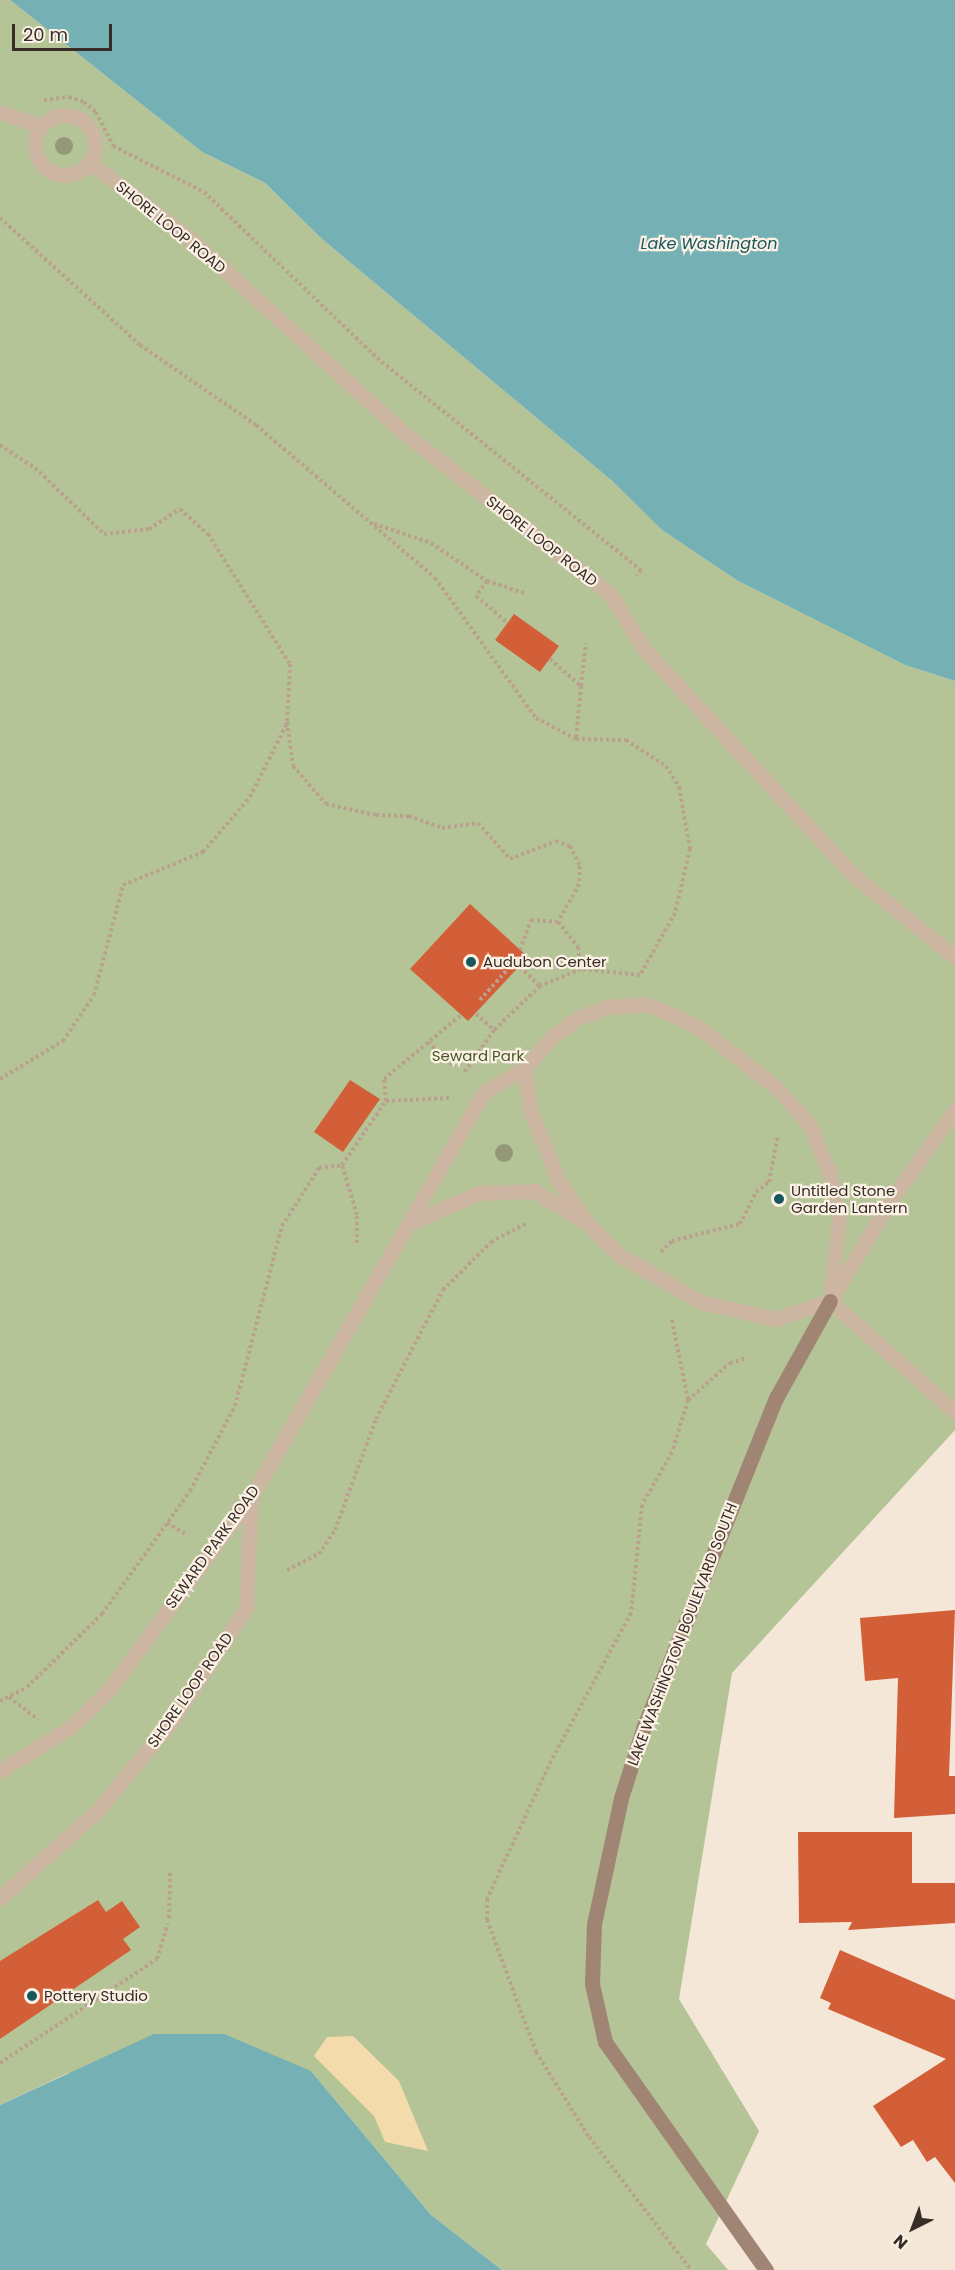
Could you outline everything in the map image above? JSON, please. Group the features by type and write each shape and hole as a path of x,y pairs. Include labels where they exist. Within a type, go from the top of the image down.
{"main road":[{"name":"LAKE WASHINGTON BOULEVARD SOUTH","path":"766,2270 605,2042 592,1984 594,1924 621,1798 644,1726 776,1398 830,1301"}],"street":[{"path":"0,112 41,126"},
{"path":"56,116 83,121 95,146 90,163 64,176 46,170 35,154 41,126 56,116"},
{"name":"SHORE LOOP ROAD","path":"90,163 193,241 404,432 610,594 644,649 853,875 955,957"},
{"name":"SEWARD PARK ROAD","path":"0,1771 57,1736 108,1691 251,1497 377,1272 414,1221 484,1092 525,1068 550,1038 578,1018 608,1007 647,1004 697,1026 777,1088 809,1124 829,1171 839,1217 830,1301"},
{"path":"525,1068 530,1109 545,1149 587,1223"},
{"name":"LAKE WASHINGTON BOULEVARD SOUTH","path":"830,1301 890,1201 955,1110"},
{"path":"414,1221 479,1193 535,1191 587,1223 619,1255 701,1302 775,1319 830,1301 955,1412"},
{"name":"SHORE LOOP ROAD","path":"0,1898 98,1810 170,1723 246,1608 251,1497"}],"path":[{"path":"16,116 50,97 84,102 96,112 113,146 204,192 377,358 640,570 636,575"},
{"path":"0,218 140,345 256,425 435,578 536,718 576,739 626,740 666,766 679,787 690,849 675,913 640,975 581,969 540,986 494,1030 464,1074"},
{"path":"0,445 35,468 104,534 149,529 180,509 208,534 290,664 287,722 293,766 326,804 376,815 409,816 442,828 478,823 510,859 556,841 570,846 580,866 579,884 558,922"},
{"path":"371,523 431,543 487,581 524,592"},
{"path":"487,581 476,596 508,623"},
{"path":"576,739 586,643"},
{"path":"550,659 581,686"},
{"path":"0,1079 63,1041 94,995 123,885 202,852 250,797 287,722"},
{"path":"520,950 531,920 558,922 578,947 581,969"},
{"path":"520,967 540,986"},
{"path":"480,1000 506,971"},
{"path":"476,1014 494,1030"},
{"path":"0,1701 27,1687 102,1614 167,1523 235,1406 282,1226 319,1168 342,1165 386,1101 384,1079 461,1015"},
{"path":"428,1042 453,1065"},
{"path":"386,1101 449,1098"},
{"path":"661,1253 672,1241 740,1224 756,1192 769,1182 778,1134"},
{"path":"342,1165 357,1215 357,1243"},
{"path":"287,1570 319,1554 334,1530 376,1419 442,1290 491,1242 527,1223"},
{"path":"688,1400 730,1363 747,1358"},
{"path":"167,1523 185,1534"},
{"path":"9,1696 57,1736"},
{"path":"0,2063 157,1959 168,1921 170,1873"}],"green space":[{"name":"Seward Park","path":"0,0 10,0 202,152 265,183 322,239 611,480 662,530 738,581 905,665 955,681 955,1430 732,1673 679,1999 759,2131 706,2244 728,2270 502,2270 431,2215 311,2071 68,2073 0,2105"}],"sand":[{"path":"353,2036 399,2081 428,2151 385,2142 374,2116 314,2056 327,2037"}],"water":[{"name":"Lake Washington","path":"10,0 955,0 955,681 905,665 738,581 662,530 611,480 322,239 265,183 202,152"},
{"path":"154,2034 224,2034 311,2071 431,2215 502,2270 0,2270 0,2105"}],"building":[{"path":"514,614 559,646 540,672 495,640"},
{"name":"Audubon Center","path":"470,904 528,957 468,1021 410,969"},
{"path":"350,1080 380,1099 343,1152 314,1132"},
{"path":"955,1610 949,1776 955,1776 955,1814 894,1818 898,1678 865,1681 860,1618"},
{"path":"798,1832 912,1832 912,1883 955,1883 955,1923 848,1930 852,1922 799,1923"},
{"name":"Pottery Studio","path":"98,1900 106,1912 122,1901 140,1927 123,1939 131,1950 0,2039 0,1961"},
{"path":"840,1950 955,2000 955,2183 935,2157 927,2162 913,2140 901,2147 873,2106 946,2059 828,2009 831,2003 820,1998"}],"place":[{"name":"Audubon Center","path":"471,962"},
{"name":"Untitled Stone Garden Lantern","path":"779,1199"},
{"name":"Pottery Studio","path":"32,1996"}]}
